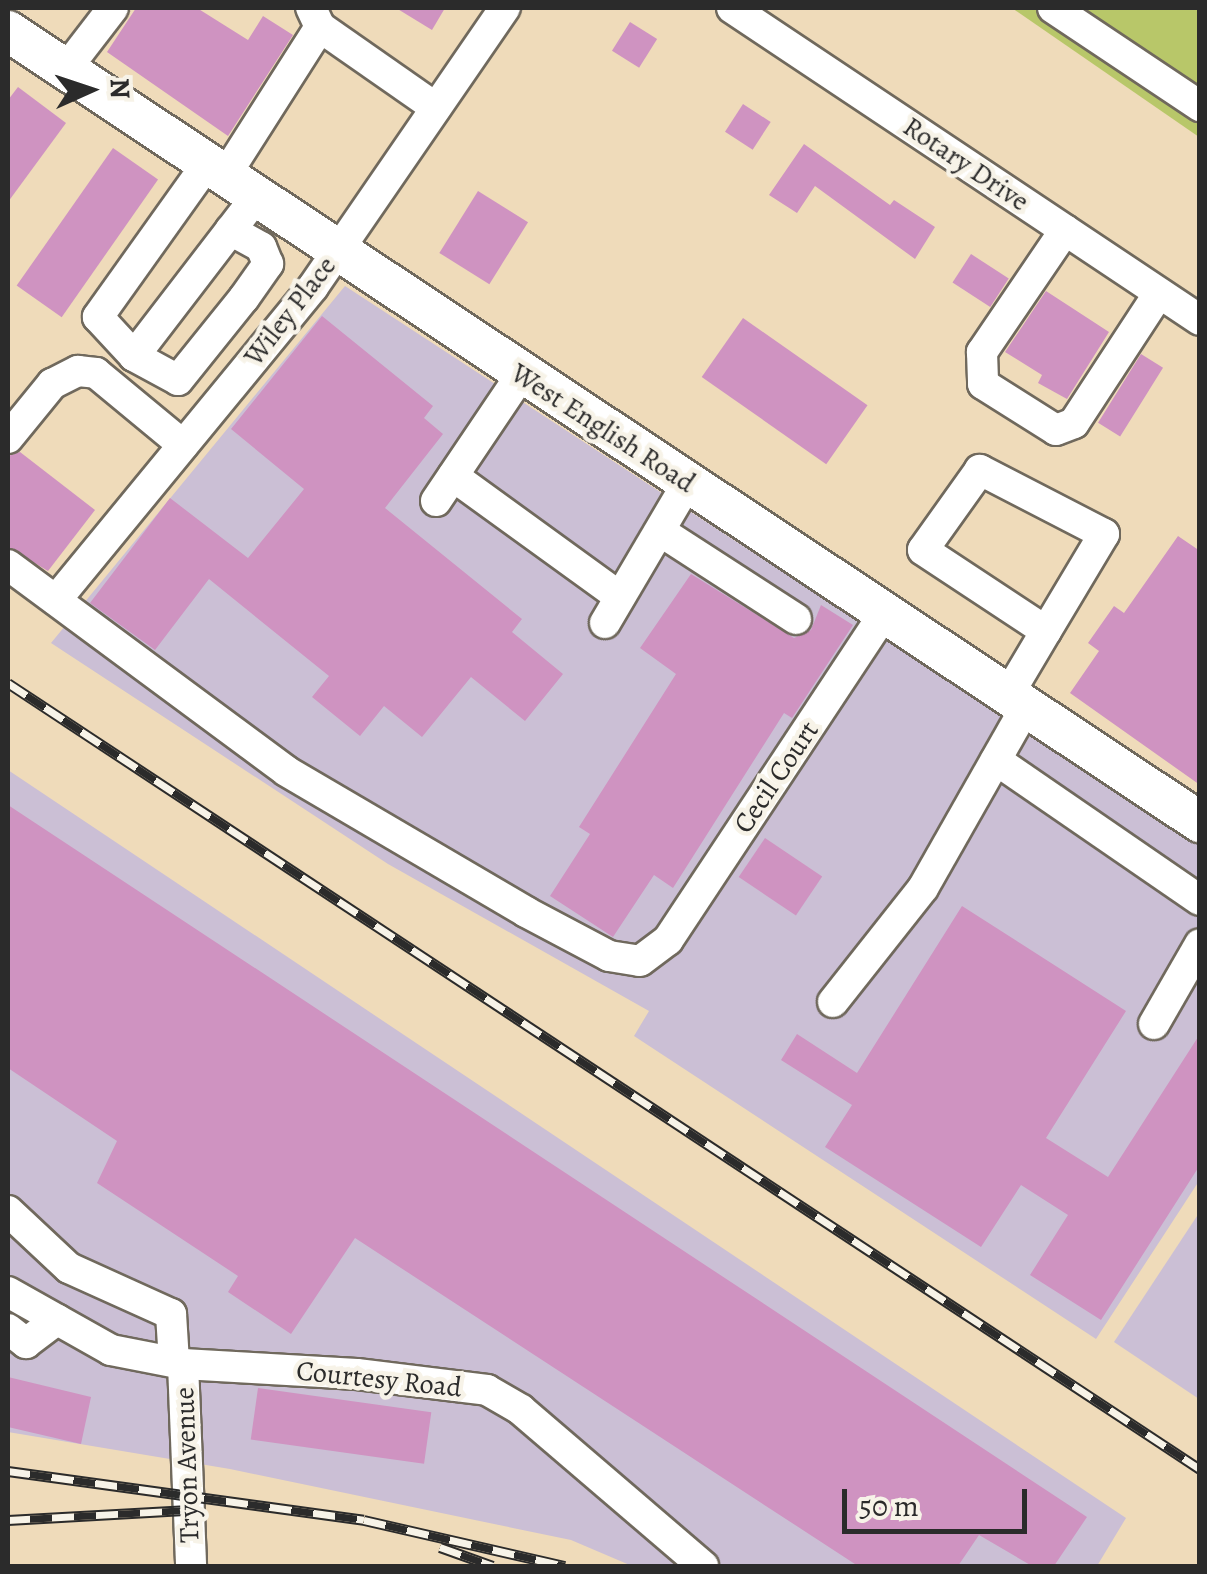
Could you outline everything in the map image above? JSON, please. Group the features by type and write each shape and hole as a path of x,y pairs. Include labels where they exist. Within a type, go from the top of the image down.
{"main road":[{"name":"West English Road","path":"11,41 66,69 336,253 1200,822"}],"street":[{"path":"66,69 113,8"},
{"name":"Wiley Place","path":"56,600 336,253 505,8"},
{"name":"Rotary Drive","path":"732,8 1200,320"},
{"path":"1053,8 1200,106"},
{"path":"230,230 260,246 268,264 178,380 134,356 98,318 229,179 315,18 436,108"},
{"path":"134,356 230,230 229,179"},
{"path":"1065,230 982,352 984,384 1056,430 1074,423 1159,293"},
{"path":"8,438 52,384 78,371 96,373 183,444"},
{"path":"521,374 444,489 612,610 688,484"},
{"path":"833,1002 923,888 996,760 1046,631 1104,534 980,470 923,550 1046,631"},
{"path":"660,531 796,619"},
{"path":"8,566 56,600"},
{"name":"Cecil Court","path":"56,600 286,772 526,912 609,956 640,961 668,940 884,614"},
{"path":"996,760 1200,900"},
{"path":"1154,1024 1200,944"},
{"name":"Tryon Avenue","path":"8,1211 68,1268 172,1314 179,1363 191,1566"},
{"name":"Courtesy Road","path":"8,1293 111,1350 179,1363 356,1374 486,1390 521,1410 703,1566"},
{"path":"8,1329 26,1344 56,1320"}],"shaded area":[{"path":"345,286 1199,844 1199,1181 1096,1339 634,1036 649,1011 388,864 51,643"},
{"path":"8,770 1126,1518 1097,1566 632,1566 571,1540 230,1469 8,1432"},
{"path":"1199,1213 1199,1399 1114,1342"}],"green space":[{"path":"1012,8 1199,8 1199,137"}],"building":[{"path":"136,8 197,8 248,40 263,16 293,35 228,136 107,52"},
{"path":"396,8 445,8 432,30"},
{"path":"630,22 657,39 639,68 612,51"},
{"path":"18,87 66,123 8,202 8,100"},
{"path":"743,104 771,122 753,150 725,132"},
{"path":"804,144 890,205 894,200 935,227 915,259 815,186 797,213 769,195"},
{"path":"113,148 158,180 62,317 17,286"},
{"path":"478,191 528,222 489,284 439,253"},
{"path":"971,254 1009,279 990,307 952,283"},
{"path":"1046,291 1109,332 1067,399 1038,383 1042,375 1005,352"},
{"path":"322,316 433,406 424,418 443,434 385,508 522,619 512,632 563,674 525,721 471,677 422,737 384,706 360,736 312,697 329,676 209,579 155,650 90,603 170,498 248,558 304,489 231,429"},
{"path":"743,318 868,405 826,464 702,377"},
{"path":"1141,354 1163,368 1120,436 1098,423"},
{"path":"20,452 95,510 48,571 8,547 8,456"},
{"path":"1178,536 1200,551 1200,785 1070,693 1099,651 1088,643 1114,606 1124,613"},
{"path":"691,574 794,638 811,630 821,605 853,625 792,718 784,713 673,888 654,875 613,937 550,896 590,834 579,827 676,674 640,648"},
{"path":"8,805 1087,1517 1054,1566 1032,1566 979,1535 958,1566 858,1566 355,1238 291,1334 228,1292 238,1276 97,1183 117,1141 8,1068"},
{"path":"765,838 822,877 796,916 739,877"},
{"path":"962,906 1126,1011 1046,1138 1108,1177 1200,1034 1200,1165 1101,1320 1030,1275 1068,1215 1021,1185 981,1247 825,1147 852,1105 781,1060 797,1034 857,1073"},
{"path":"8,1377 91,1397 81,1444 8,1427"},
{"path":"258,1388 431,1412 424,1464 251,1439"}],"railway":[{"path":"8,683 1200,1469"},
{"path":"8,1471 364,1520 565,1566"},
{"path":"8,1520 185,1510"},
{"path":"440,1547 493,1566"}]}
